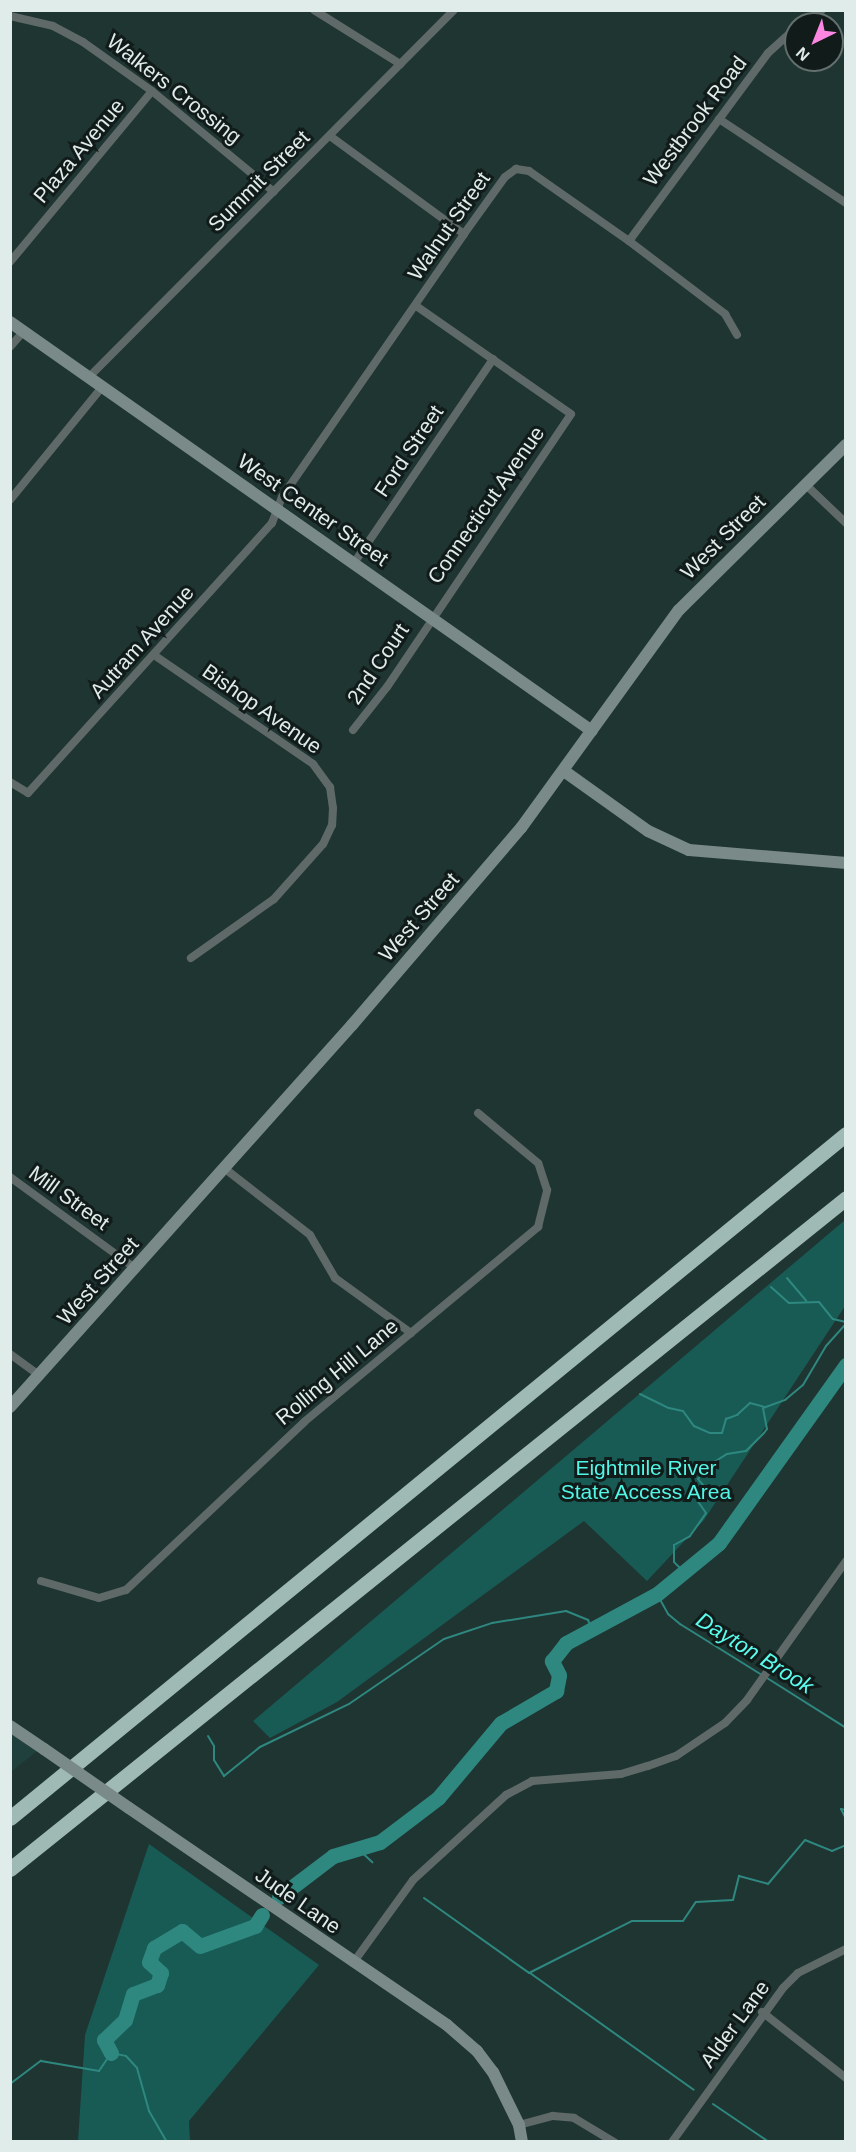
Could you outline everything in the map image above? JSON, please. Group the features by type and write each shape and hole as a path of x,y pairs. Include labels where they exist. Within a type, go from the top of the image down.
{"highway":[{"path":"10,1818 846,1134"},
{"path":"10,1869 846,1198"}],"street":[{"path":"314,10 400,64"},
{"name":"Summit Street","path":"90,376 454,10"},
{"name":"Walkers Crossing","path":"10,15 53,26 152,91 274,192"},
{"name":"Westbrook Road","path":"629,240 768,53 784,39"},
{"name":"Plaza Avenue","path":"10,262 152,91"},
{"path":"719,119 846,203"},
{"path":"330,136 464,234"},
{"name":"Walnut Street","path":"276,510 464,234 505,177 516,169 530,171 629,240 725,314 737,335"},
{"path":"415,305 493,359"},
{"name":"West Center Street","path":"10,322 90,376 276,510 592,731"},
{"path":"10,347 24,331"},
{"name":"Connecticut Avenue","path":"431,617 571,414 493,359"},
{"name":"Ford Street","path":"354,563 493,359"},
{"path":"10,500 103,386"},
{"name":"West Street","path":"10,1407 136,1269 464,895 564,771 679,610 846,445"},
{"path":"805,484 846,523"},
{"name":"Autram Avenue","path":"10,782 28,793 272,523 276,510"},
{"name":"2nd Court","path":"353,730 387,687 431,617"},
{"name":"Bishop Avenue","path":"154,655 313,764 330,787 333,808 332,825 323,844 274,899 191,958"},
{"path":"564,771 648,831 689,850 846,862"},
{"name":"Rolling Hill Lane","path":"41,1581 99,1598 126,1590 304,1422 529,1237 544,1216 548,1190 538,1163 478,1113"},
{"path":"224,1168 310,1235 335,1278 411,1334"},
{"name":"Mill Street","path":"10,1177 136,1269"},
{"path":"10,1354 38,1374"},
{"path":"353,1963 413,1880 506,1795 532,1781 621,1774 676,1756 725,1723 760,1681 846,1561"},
{"name":"Jude Lane","path":"10,1726 353,1963 447,2025 477,2051 504,2090 519,2126 522,2142"},
{"name":"Alder Lane","path":"672,2142 762,2012 798,1973 846,1949"},
{"path":"762,2012 846,2078"},
{"path":"519,2126 553,2116 574,2118 614,2142"}],"shaded area":[{"path":"11,1734 37,1751 11,1772"}],"green space":[{"name":"Eightmile River State Access Area","path":"845,1220 845,1306 704,1520 647,1581 584,1521 337,1702 270,1738 253,1721"},
{"path":"149,1844 319,1965 189,2121 190,2141 78,2141 85,2035"}],"waterway":[{"path":"787,1278 806,1301"},
{"path":"771,1287 789,1303 819,1302 833,1319 846,1322"},
{"path":"684,1572 674,1562 674,1545 690,1536 706,1513 697,1500 703,1485 698,1479 711,1464 727,1454 746,1451 764,1433 767,1429 763,1408 785,1400 803,1385 826,1346 846,1324"},
{"path":"279,1897 333,1856 380,1842 438,1798 501,1723 556,1691 559,1675 552,1661 566,1643 657,1594 719,1543 846,1365"},
{"path":"640,1394 669,1408 683,1411 694,1426 710,1433 722,1433 726,1419 737,1415 750,1403 765,1407"},
{"name":"Dayton Brook","path":"657,1594 668,1614 680,1624 762,1675"},
{"path":"208,1736 214,1746 214,1760 224,1776 260,1747 349,1704 444,1639 492,1623 566,1611 588,1620 592,1629"},
{"name":"Dayton Brook","path":"767,1678 846,1728"},
{"name":"Dayton Brook","path":"846,1810 841,1809 846,1819"},
{"name":"Dayton Brook","path":"424,1898 529,1973 632,1921 683,1921 696,1902 733,1900 739,1876 768,1884 805,1840 832,1851 846,1845"},
{"name":"Dayton Brook","path":"357,1848 372,1862"},
{"path":"111,2053 104,2040 125,2020 133,1994 157,1985 161,1973 149,1962 154,1948 182,1931 200,1946 255,1926 262,1915"},
{"path":"530,1973 694,2090"},
{"path":"10,2084 41,2061 99,2071 111,2053 126,2056 137,2068 149,2111 167,2142"},
{"path":"713,2104 769,2142"}]}
